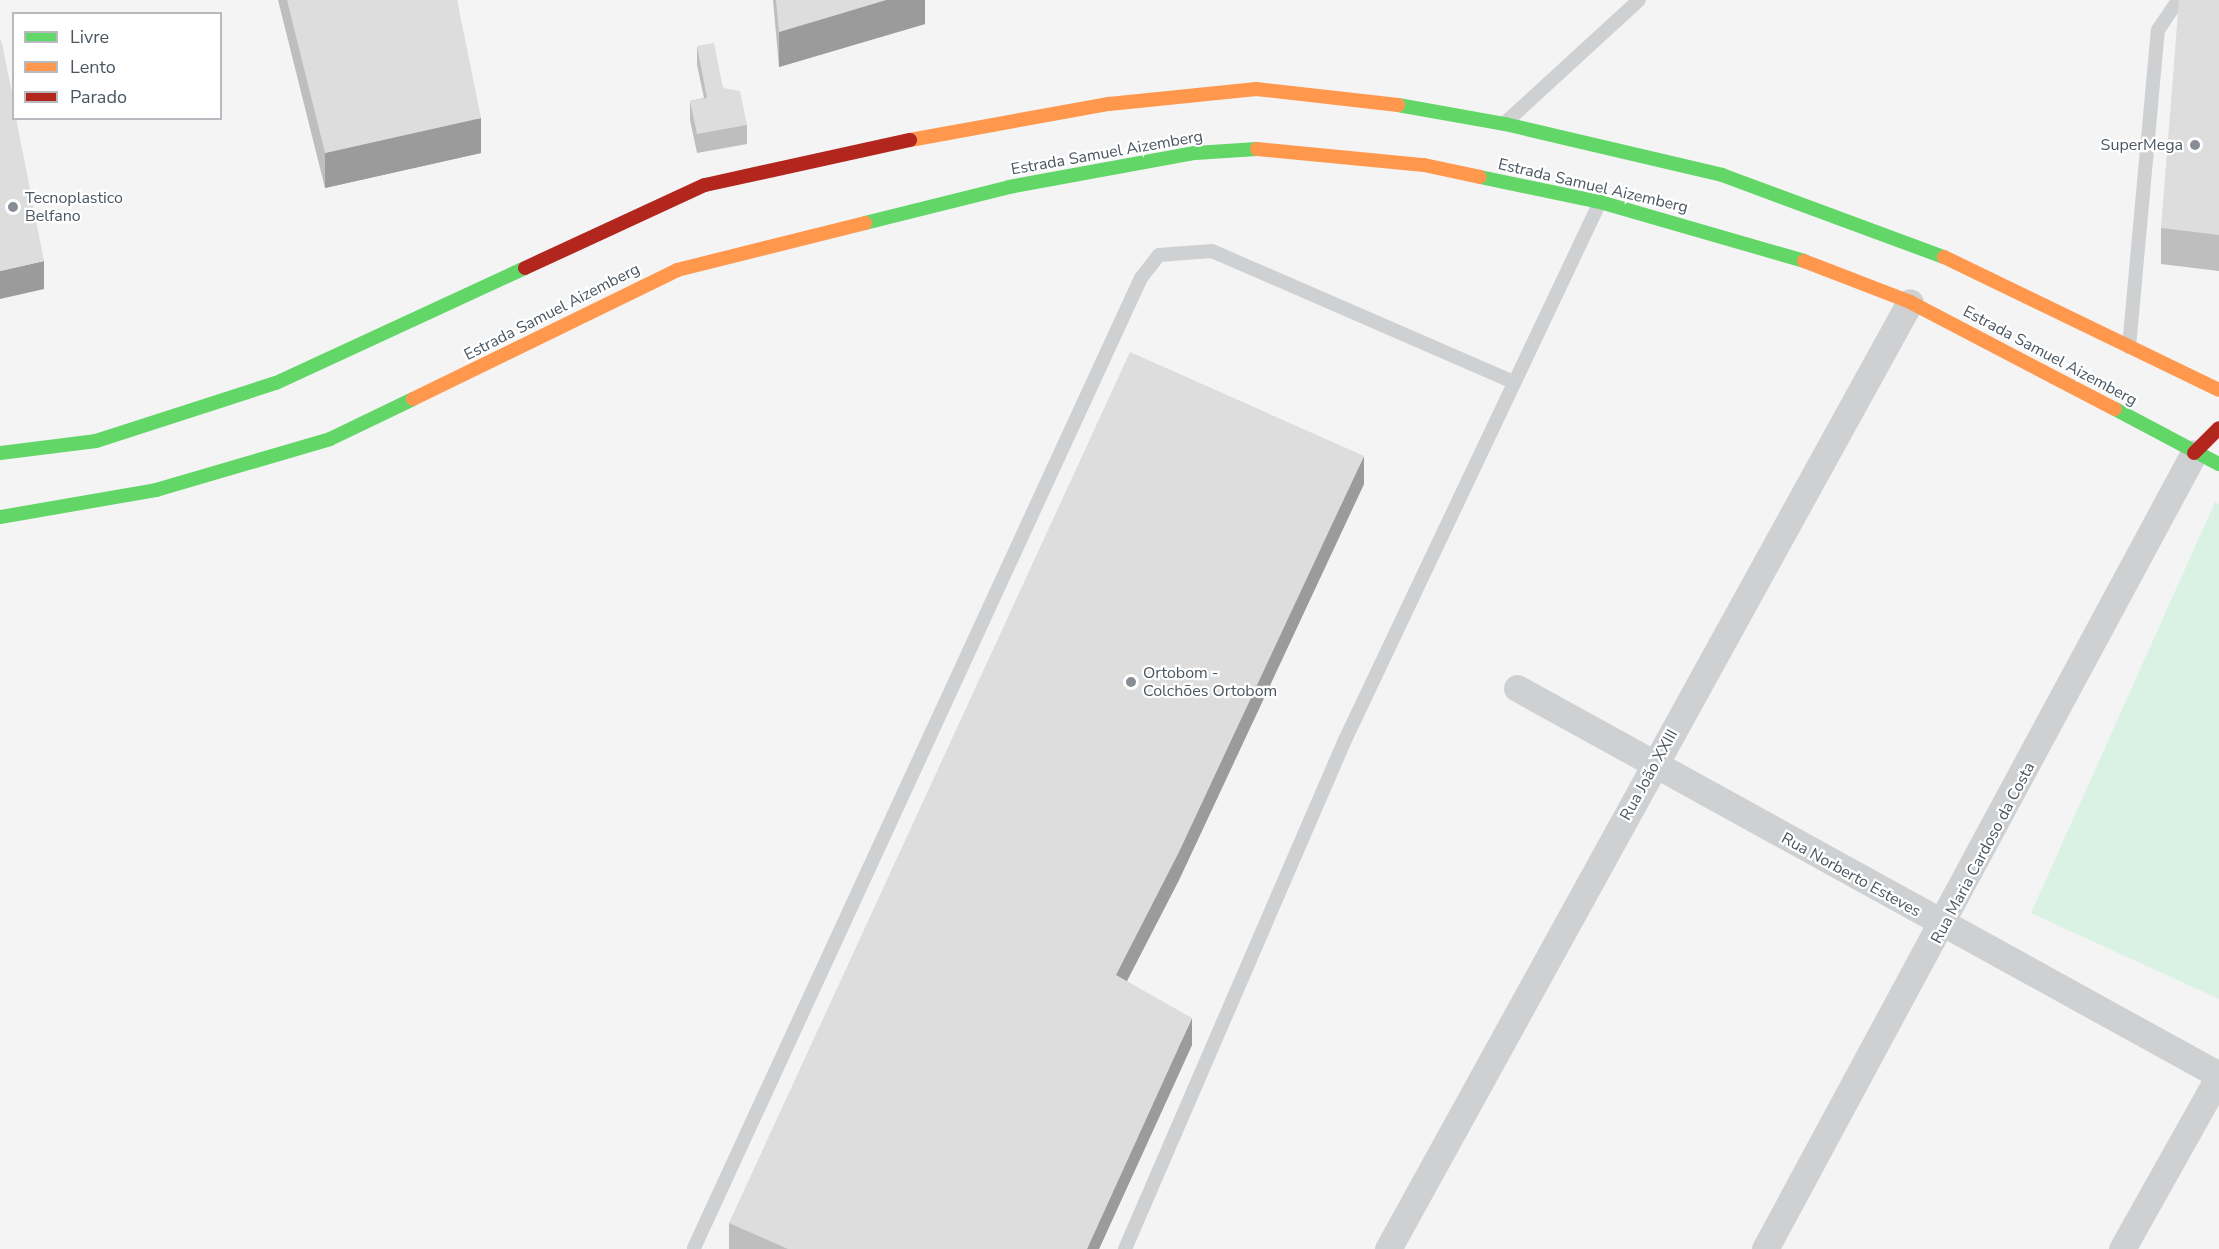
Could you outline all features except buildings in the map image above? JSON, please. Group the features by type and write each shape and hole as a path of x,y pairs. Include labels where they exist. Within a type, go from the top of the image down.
{"main road":[{"path":"0,453 96,441 212,408 383,338 705,185 851,151 1160,96 1256,89 1373,101 1505,124 1626,149 1836,214 1939,255 2128,349 2219,390"},
{"name":"Estrada Samuel Aizemberg","path":"0,517 156,490 330,439 677,270 817,230 1067,175 1195,153 1277,148 1424,165 1600,202 1765,246 1910,302 2194,453 2219,464"},
{"path":"2194,453 2219,428"}],"street":[{"name":"Rua João XXIII","path":"1388,1249 1910,302"},
{"name":"Rua Maria Cardoso da Costa","path":"1766,1249 1943,927 2194,453"},
{"name":"Rua Norberto Esteves","path":"1517,688 1943,927 2219,1076"},
{"path":"2122,1249 2219,1076"}],"lane":[{"path":"1505,124 1639,0"},
{"path":"2128,349 2158,30 2178,0"},
{"path":"1125,1249 1345,740 1600,202"},
{"path":"694,1248 1141,278 1159,255 1212,251 1513,382"}],"green space":[{"path":"2215,502 2219,504 2219,999 2031,913"}],"traffic: fast":[{"path":"1398,105 1505,124 1722,175 1944,257"},
{"path":"865,223 1009,187 1195,153 1257,149"},
{"path":"1480,177 1600,202 1804,261"},
{"path":"0,453 96,441 276,383 525,268"},
{"path":"0,517 156,490 330,439 413,399"},
{"path":"2115,409 2219,464"}],"traffic: slow":[{"path":"910,140 1109,104 1256,89 1398,105"},
{"path":"1257,149 1424,165 1480,177"},
{"path":"413,399 677,270 865,223"},
{"path":"1944,257 2219,390"},
{"path":"1804,261 1910,302 2115,409"}],"traffic: jam":[{"path":"525,268 705,185 910,140"},
{"path":"2194,453 2219,428"}],"place":[{"name":"SuperMega","path":"2195,145"},
{"name":"Tecnoplastico Belfano","path":"13,207"},
{"name":"Ortobom - Colchões Ortobom","path":"1131,682"}]}
